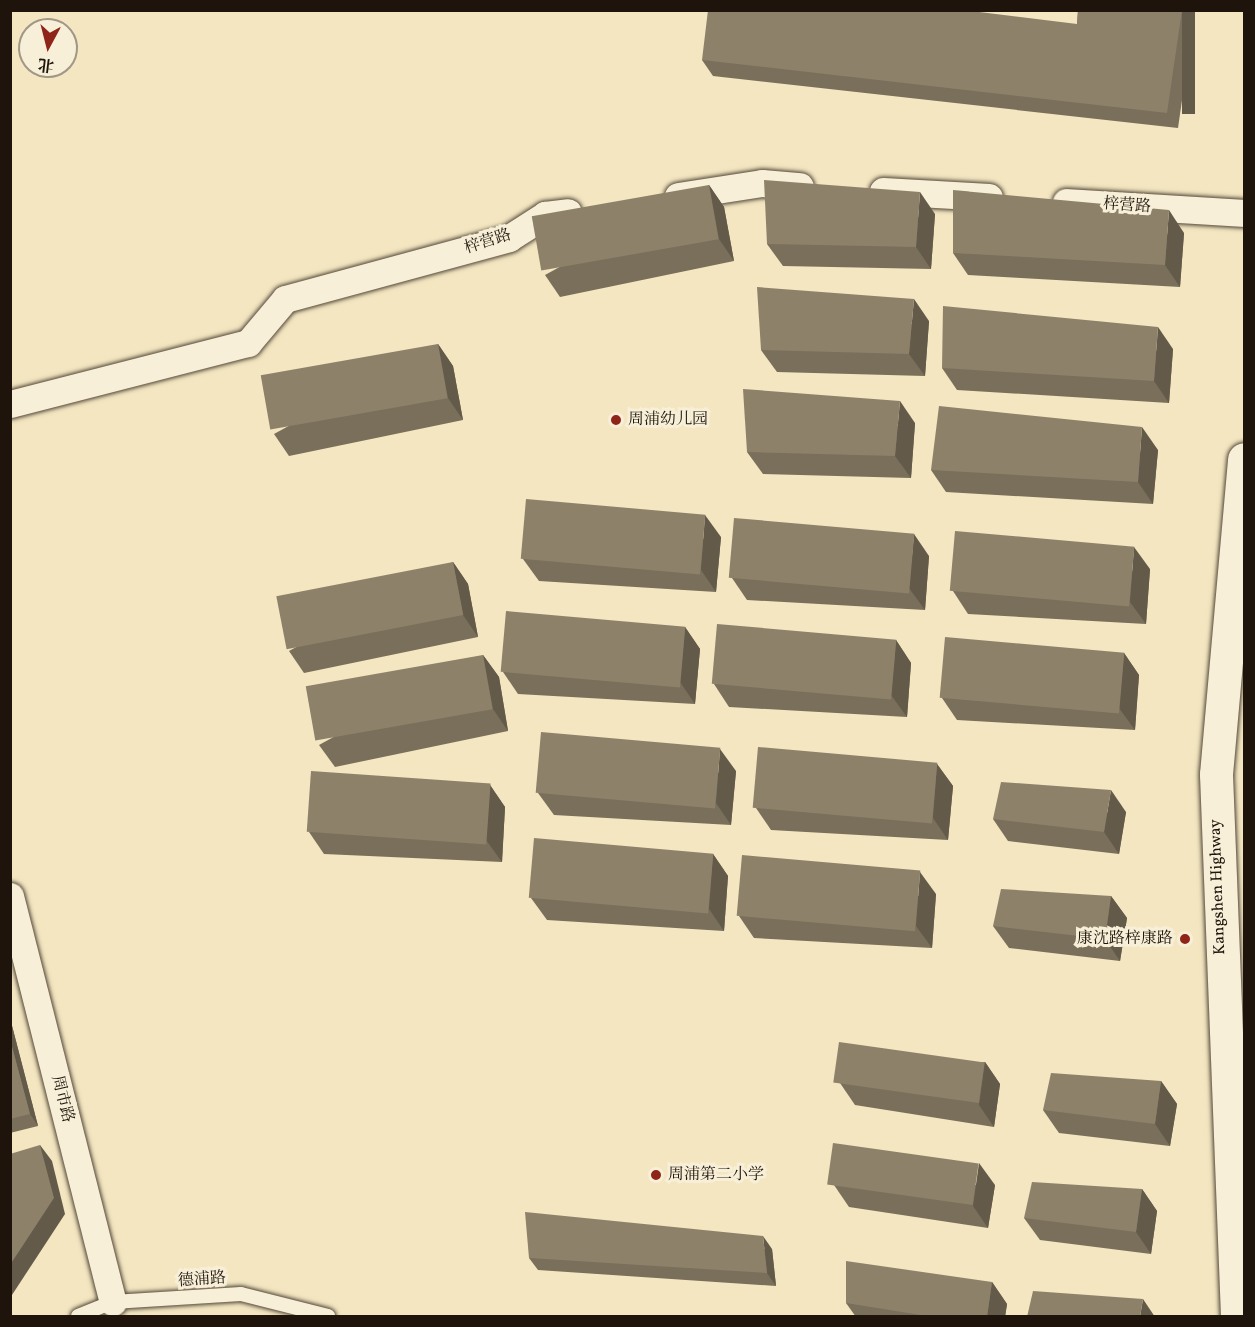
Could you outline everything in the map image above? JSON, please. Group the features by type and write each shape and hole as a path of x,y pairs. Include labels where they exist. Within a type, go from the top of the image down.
{"street":[{"name":"梓营路","path":"648,200 762,183 1245,213"},
{"name":"梓营路","path":"10,404 248,343 285,299 509,238 545,215 591,208"},
{"name":"Kangshen Highway","path":"1237,1317 1216,774 1245,459"},
{"name":"周市路","path":"10,896 113,1302"}],"lane":[{"name":"德浦路","path":"78,1317 113,1302 241,1294 328,1317"}],"building":[{"path":"708,10 963,10 1077,24 1078,10 1182,10 1167,113 702,60"},
{"path":"764,180 920,192 916,247 767,244"},
{"path":"709,185 719,239 541,270 532,216"},
{"path":"953,190 1169,210 1165,265 953,253"},
{"path":"757,287 914,299 909,354 761,350"},
{"path":"943,306 1158,327 1154,381 942,368"},
{"path":"438,344 448,398 270,429 261,375"},
{"path":"743,389 900,401 895,456 747,452"},
{"path":"939,406 1142,427 1138,482 931,470"},
{"path":"526,499 705,515 700,574 521,559"},
{"path":"734,518 914,534 909,594 729,578"},
{"path":"955,531 1134,547 1129,606 950,591"},
{"path":"453,562 463,615 287,649 276,596"},
{"path":"506,611 685,627 680,687 501,672"},
{"path":"717,624 896,640 891,699 712,684"},
{"path":"945,637 1124,653 1119,713 940,698"},
{"path":"483,655 493,709 315,740 306,686"},
{"path":"541,732 720,748 715,808 536,793"},
{"path":"758,747 937,763 932,823 753,808"},
{"path":"311,771 491,784 486,844 307,832"},
{"path":"1001,782 1111,790 1104,832 993,819"},
{"path":"534,838 713,854 708,913 529,898"},
{"path":"742,855 920,871 915,931 737,916"},
{"path":"1001,889 1111,896 1105,939 993,926"},
{"path":"10,1039 30,1114 10,1119"},
{"path":"839,1042 985,1062 979,1103 833,1083"},
{"path":"1051,1073 1161,1081 1155,1124 1043,1110"},
{"path":"833,1143 979,1163 973,1205 827,1185"},
{"path":"40,1145 54,1198 10,1265 10,1154"},
{"path":"1032,1182 1142,1189 1136,1232 1024,1218"},
{"path":"525,1212 763,1236 767,1273 529,1258"},
{"path":"846,1261 992,1282 987,1317 933,1317 846,1303"},
{"path":"1033,1291 1143,1299 1140,1317 1027,1317"}],"place":[{"name":"周浦幼儿园","path":"616,420"},
{"name":"康沈路梓康路","path":"1185,939"},
{"name":"周浦第二小学","path":"656,1175"}]}
